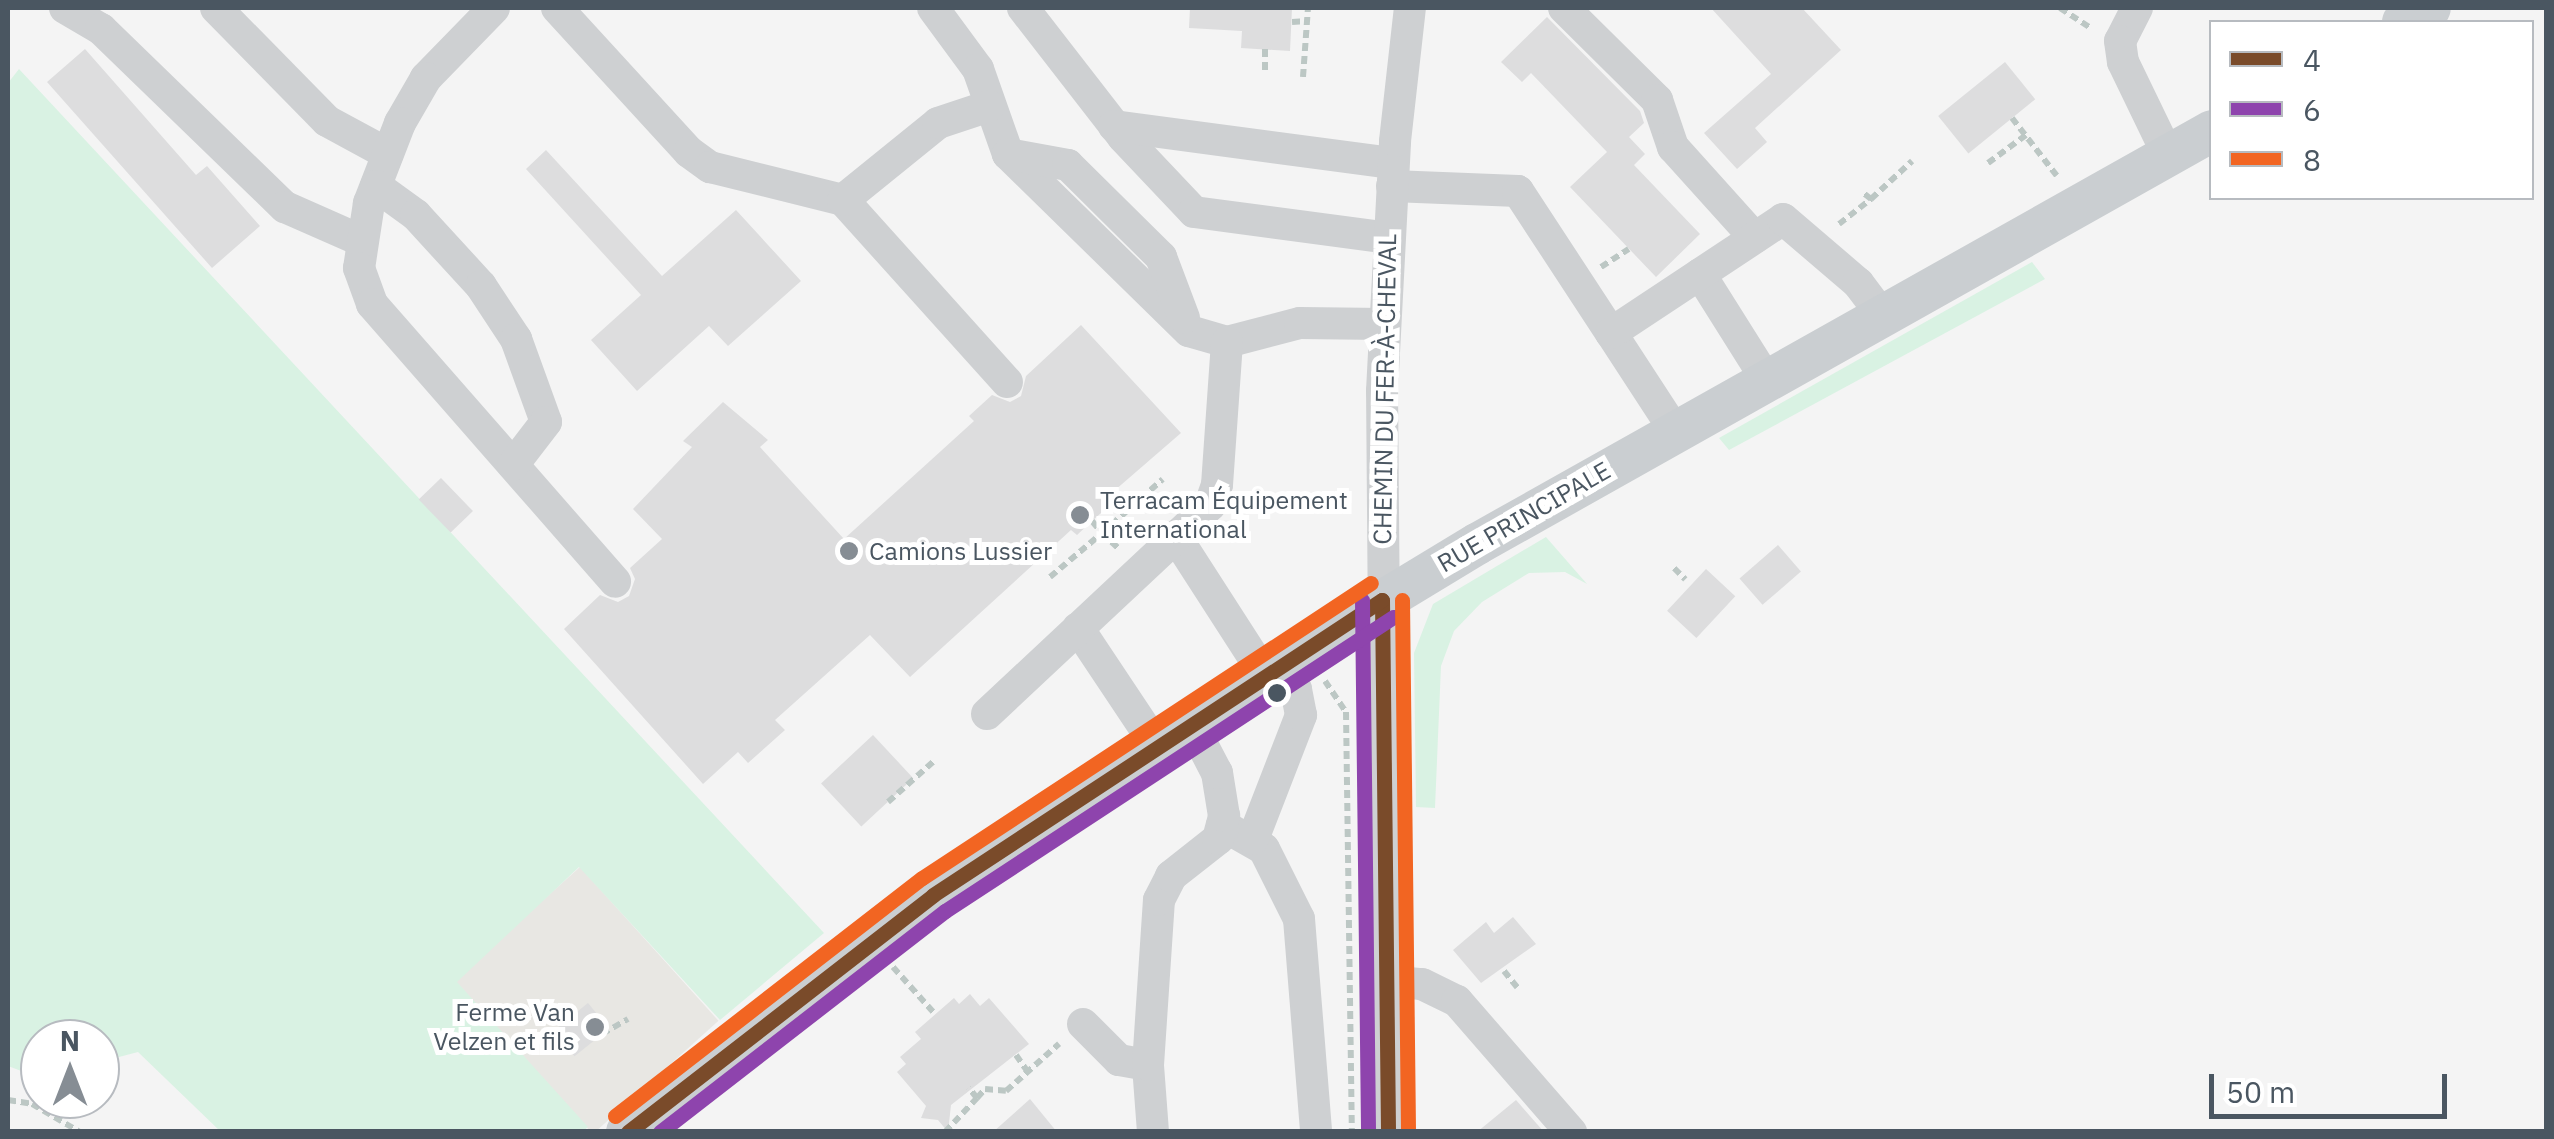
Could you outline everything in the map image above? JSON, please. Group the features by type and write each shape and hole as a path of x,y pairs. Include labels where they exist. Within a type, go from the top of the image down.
{"main road":[{"path":"2407,20 2430,8"},
{"name":"RUE PRINCIPALE","path":"627,1132 868,941 1173,734 1287,672 1382,600 1766,379 2209,132"}],"street":[{"path":"65,8 101,29 285,207 362,241"},
{"path":"216,8 327,121 388,154"},
{"path":"557,8 689,152 710,167 843,200 1007,382"},
{"path":"933,8 978,70 1008,154 1068,165 1160,257 1189,331 1227,342 1300,323 1384,324"},
{"path":"1022,8 1114,126 1194,212 1388,238"},
{"name":"CHEMIN DU FER-À-CHEVAL","path":"1388,1132 1382,600 1384,324 1392,175 1410,8"},
{"path":"2137,8 2120,42 2123,62 2168,154"},
{"path":"476,14 426,78 388,154 362,241 360,268 372,304 615,582"},
{"path":"1564,16 1657,100 1673,147 1754,238"},
{"path":"843,200 938,124 989,106"},
{"path":"1114,126 1392,175 1518,190 1675,431"},
{"path":"376,186 416,215 468,272 516,338 546,422 513,465"},
{"path":"1610,333 1783,219 1858,282 1882,315"},
{"path":"1700,274 1766,379"},
{"path":"987,714 1202,516 1217,485 1227,342"},
{"path":"1152,1132 1148,1065 1159,900 1171,876 1210,846 1238,832 1301,716 1296,689 1287,672 1176,537"},
{"path":"1078,628 1173,734 1217,772 1238,832 1277,868 1298,919 1316,1132"},
{"path":"1386,981 1422,984 1457,1002 1540,1104 1570,1131"},
{"path":"1077,1029 1118,1060 1148,1065"}],"path":[{"path":"1304,77 1308,8"},
{"path":"1292,22 1307,22"},
{"path":"1265,50 1265,74"},
{"path":"2012,118 2056,176"},
{"path":"1988,163 2026,135"},
{"path":"1839,224 1912,162"},
{"path":"1862,192 1871,199"},
{"path":"1050,578 1164,479"},
{"path":"1092,522 1102,532"},
{"path":"1674,568 1685,578"},
{"path":"1287,672 1342,698 1346,712 1352,1132"},
{"path":"888,802 934,762"},
{"path":"889,963 935,1014"},
{"path":"1504,971 1517,986"},
{"path":"602,1034 605,1038 628,1019"},
{"path":"978,1081 986,1089 1006,1091 1077,1029"},
{"path":"1016,1055 1028,1072"},
{"path":"969,1088 977,1098"},
{"path":"944,1132 986,1089"},
{"path":"8,1100 32,1104 80,1132"}],"shaded area":[{"path":"580,867 719,1021 591,1132 454,980"}],"green space":[{"path":"19,69 824,933 720,1020 579,867 457,982 588,1127 583,1131 220,1131 138,1052 120,1057 120,1019 20,1019 20,1070 8,1066 8,83"},
{"path":"2032,262 2045,279 1729,450 1719,438"},
{"path":"1546,537 1587,584 1565,572 1529,573 1482,602 1454,631 1441,666 1435,808 1416,807 1414,653 1433,604"}],"building":[{"path":"1190,8 1292,8 1290,51 1241,48 1242,31 1189,28"},
{"path":"1711,8 1802,8 1841,50 1755,128 1767,142 1737,169 1704,133 1771,74"},
{"path":"1547,17 1640,111 1644,123 1629,137 1645,154 1634,165 1700,234 1656,277 1570,187 1607,152 1531,73 1522,82 1501,62"},
{"path":"85,49 196,175 207,166 260,226 212,268 47,82"},
{"path":"2005,62 2035,99 1968,153 1938,116"},
{"path":"546,150 662,276 736,210 801,281 728,346 709,326 637,391 591,340 641,295 526,169"},
{"name":"Camions Lussier","path":"1081,325 1181,433 1114,491 1119,497 1077,535 1071,530 910,677 870,635 775,720 785,730 748,763 738,752 703,784 564,629 600,595 618,602 629,596 635,579 630,568 662,539 633,509 692,447 683,441 723,402 768,440 760,447 844,539 974,421 969,416 992,395 1010,402 1021,396 1026,376"},
{"path":"441,478 473,511 451,533 419,500"},
{"path":"1778,545 1801,571 1762,605 1740,578"},
{"path":"1706,569 1735,596 1696,638 1667,611"},
{"path":"873,735 913,778 861,827 821,783"},
{"path":"1513,917 1536,944 1481,983 1453,950 1486,922 1494,933"},
{"path":"970,994 980,1006 989,998 1029,1044 951,1105 948,1132 938,1120 921,1118 926,1106 897,1072 906,1064 900,1057 921,1039 915,1032 954,998 959,1004"},
{"path":"588,1003 609,1029 575,1056 554,1031"},
{"path":"1030,1099 1057,1132 993,1132"},
{"path":"1516,1100 1544,1132 1477,1132"}],"transit line":[{"name":"8","path":"615,1116 922,878 1371,583"},
{"name":"6","path":"1362,600 1368,1132"},
{"name":"4","path":"1382,600 1388,1132"},
{"name":"4","path":"628,1132 933,895 1382,600"},
{"name":"8","path":"1402,600 1408,1132"},
{"name":"6","path":"660,1132 945,911 1393,617"}],"place":[{"name":"Terracam Équipement International","path":"1080,515"},
{"name":"Camions Lussier","path":"849,551"},
{"name":"Ferme Van Velzen et fils","path":"595,1027"}]}
